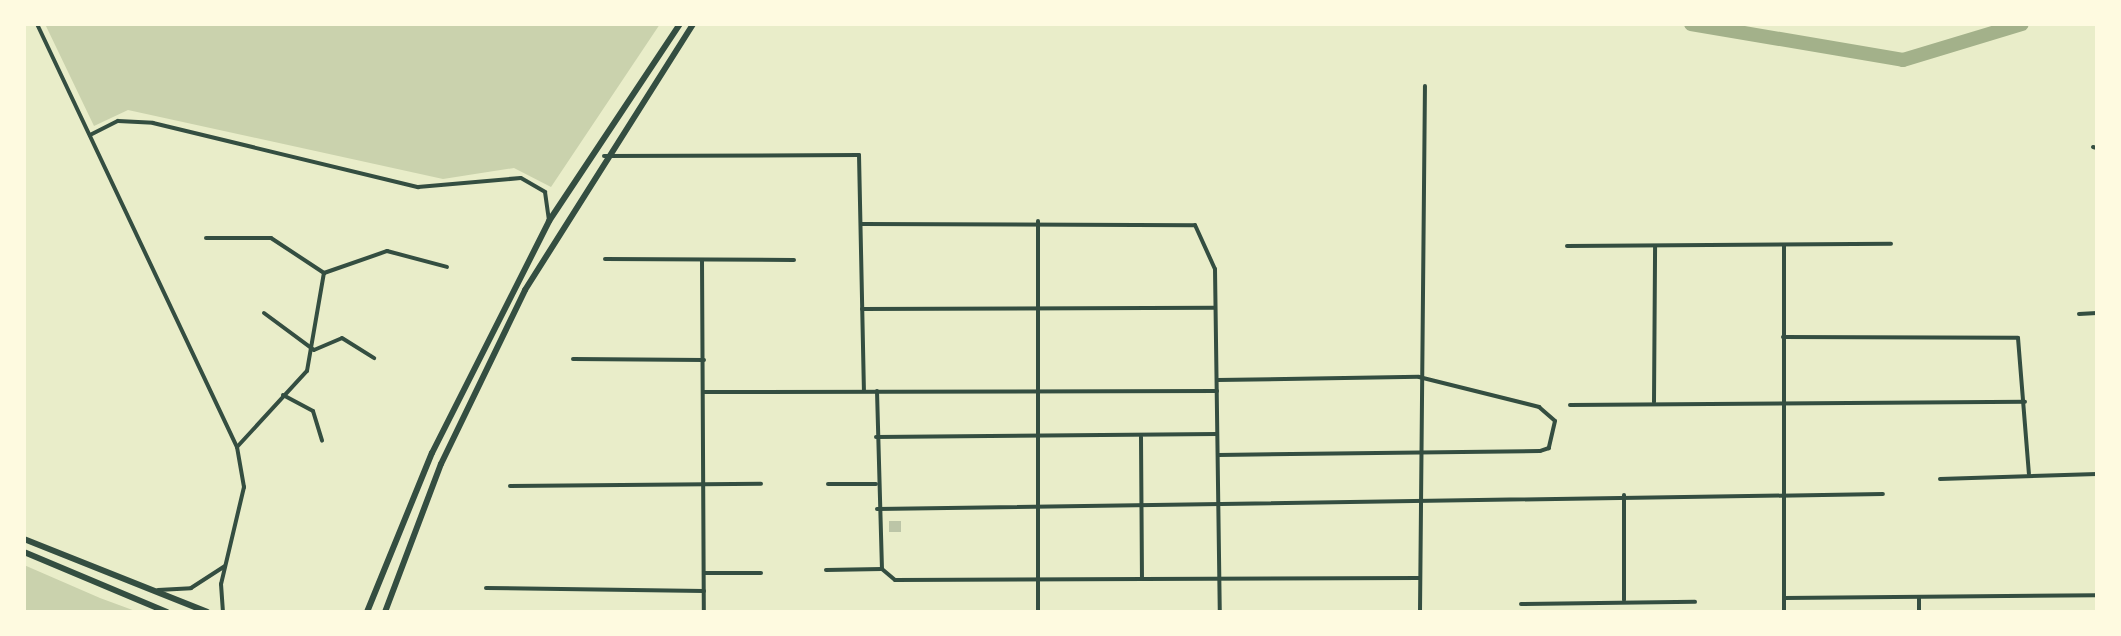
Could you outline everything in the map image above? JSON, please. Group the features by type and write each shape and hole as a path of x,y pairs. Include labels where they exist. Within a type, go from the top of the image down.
{"main road":[{"path":"367,612 432,453 549,221 680,24"},
{"path":"385,612 487,365 604,156 693,24"},
{"path":"24,539 144,591 207,612"},
{"path":"24,552 167,612"}],"street":[{"path":"37,24 237,447 242,509 225,566 223,612"},
{"path":"1420,612 1423,495 1419,377 1425,86"},
{"path":"90,135 118,121 153,123 418,187 521,178 545,192 549,221"},
{"path":"604,156 855,153 864,166 864,391"},
{"path":"1038,221 1039,305 1034,390 1038,612"},
{"path":"862,224 1188,222 1198,229 1199,247 1214,264 1220,612"},
{"path":"206,238 271,238 324,273"},
{"path":"1567,246 1891,244"},
{"path":"1784,245 1784,612"},
{"path":"1654,402 1655,246"},
{"path":"324,273 387,251 447,267"},
{"path":"605,259 794,260"},
{"path":"702,260 704,612"},
{"path":"237,447 283,395 302,379 314,350 324,273"},
{"path":"862,309 1039,305 1214,308"},
{"path":"264,313 314,350"},
{"path":"2079,314 2097,313"},
{"path":"1783,337 2015,337 2023,346 2029,474"},
{"path":"314,350 342,338 374,358"},
{"path":"573,359 704,360"},
{"path":"1217,380 1419,377 1539,407 1555,421 1547,450 1218,455"},
{"path":"877,391 876,484 882,569"},
{"path":"704,392 1217,391"},
{"path":"283,395 313,411 322,441"},
{"path":"1570,405 1654,402 2025,402"},
{"path":"876,437 1217,434"},
{"path":"1141,436 1142,579"},
{"path":"1940,479 2097,474"},
{"path":"510,486 761,484"},
{"path":"828,484 876,484"},
{"path":"877,509 1141,505 1423,495 1883,494"},
{"path":"1624,495 1624,600"},
{"path":"144,591 191,588 225,566"},
{"path":"826,570 882,569 895,580 1419,578"},
{"path":"704,573 761,573"},
{"path":"486,588 704,591"},
{"path":"1784,598 2097,595"},
{"path":"1919,597 1919,612"},
{"path":"1521,604 1624,600 1695,602"}],"green space":[{"path":"45,24 660,24 551,187 514,168 443,179 128,110 94,126"},
{"path":"24,565 100,598 138,612 24,612"}],"building":[{"path":"889,521 901,521 901,532 889,532"}],"waterway":[{"path":"1691,24 1903,60 2022,24"}]}
